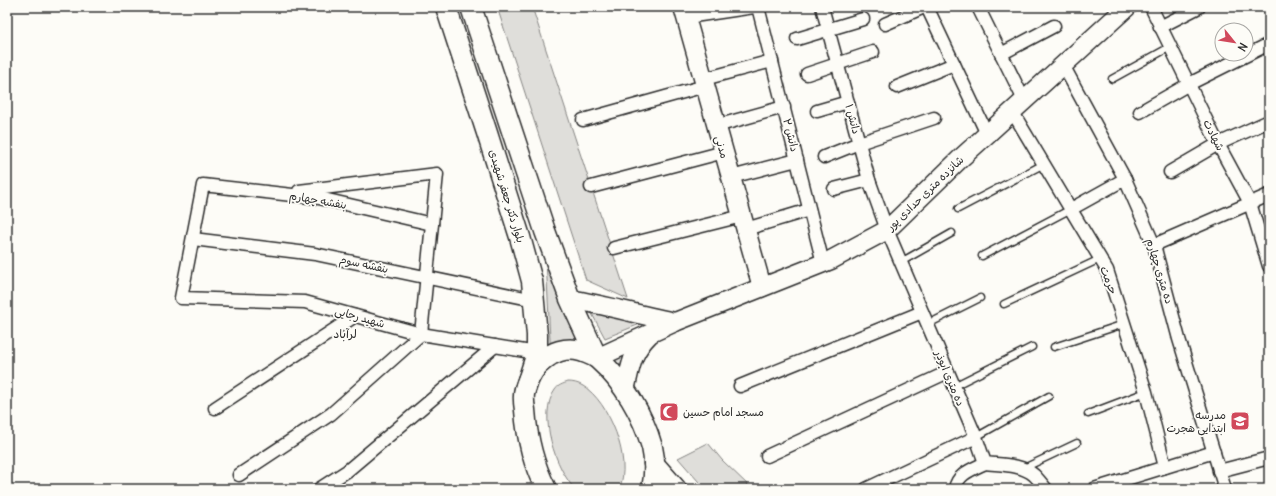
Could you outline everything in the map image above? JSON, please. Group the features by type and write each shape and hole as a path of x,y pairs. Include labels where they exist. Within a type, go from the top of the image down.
{"main road":[{"name":"بلوار دکتر جعفر شهیدی","path":"446,7 520,237 532,281 537,352 524,390"},
{"path":"471,7 545,231 570,299 597,358 625,390 636,407 646,431 652,447 654,464 652,489"},
{"path":"546,489 534,461 529,442 526,424 524,390 532,373 541,362 549,355 558,351 567,349 576,350 597,358"},
{"path":"654,464 676,489"}],"street":[{"path":"685,12 754,7"},
{"name":"دانش ۲","path":"758,7 823,263"},
{"name":"دانش ۱","path":"822,7 869,180 887,230"},
{"path":"885,24 926,7 987,134"},
{"name":"حرمت","path":"978,7 1001,54 1018,106 1044,164 1107,270 1146,392 1165,467"},
{"name":"شانزده متری حدادی پور","path":"597,358 675,322 823,263 887,230 987,134 1127,7"},
{"name":"شهادت","path":"1151,7 1218,144 1250,202 1269,266"},
{"path":"1160,27 1199,7"},
{"name":"مدنی","path":"685,12 762,287"},
{"path":"797,39 863,19"},
{"path":"1001,54 1054,26"},
{"path":"1140,112 1189,84 1269,44"},
{"path":"807,74 873,52"},
{"path":"583,120 704,83 772,60"},
{"path":"896,87 954,64"},
{"name":"ده متری چهارم","path":"1063,65 1125,179 1154,245 1179,339 1224,489"},
{"path":"817,111 848,102"},
{"path":"716,126 784,107"},
{"path":"824,157 859,143 934,118"},
{"path":"1170,172 1218,144 1269,120"},
{"path":"591,187 724,152"},
{"path":"731,177 797,160"},
{"path":"239,475 331,414 420,334 437,174 278,194"},
{"path":"1070,209 1125,179"},
{"path":"834,189 869,180"},
{"name":"بنفشه چهارم","path":"193,239 203,185 319,198 432,224"},
{"path":"1154,245 1269,195"},
{"path":"614,248 810,210"},
{"name":"ده متری ابوذر","path":"887,230 976,438 985,463"},
{"name":"بنفشه سوم","path":"193,239 315,254 534,300"},
{"name":"شهید رجایی","path":"193,239 181,298 305,302 420,334 537,352"},
{"path":"570,299 606,305 675,322"},
{"path":"740,386 922,312"},
{"path":"215,408 355,316"},
{"path":"625,390 633,357 639,346 652,332"},
{"path":"319,489 347,471 495,346"},
{"path":"767,456 948,372"},
{"path":"866,489 976,438"},
{"path":"1094,489 1214,452"},
{"path":"1219,470 1269,458"},
{"path":"955,489 956,482 968,471 985,463 1024,468 1034,474 1046,489"}],"lane":[{"path":"1112,79 1170,47"},
{"path":"958,209 1044,164"},
{"path":"982,256 1070,209"},
{"path":"901,262 952,233"},
{"path":"1004,304 1100,259"},
{"path":"928,324 980,298"},
{"path":"1054,347 1124,324"},
{"path":"954,386 1032,347"},
{"path":"1088,414 1146,392"},
{"path":"976,438 1049,396"},
{"path":"1024,468 1077,443"}],"shaded area":[{"path":"497,7 532,7 628,299 586,280"},
{"path":"545,239 583,350 551,359"},
{"path":"591,312 640,324 605,338"},
{"path":"630,347 618,375 610,356"},
{"path":"568,382 581,385 593,394 602,404 610,418 621,448 623,463 623,477 619,489 575,489 561,469 551,441 548,427 548,413 550,400 556,388"},
{"path":"708,443 722,460 752,489 705,489 678,458"}],"place":[{"name":"مسجد امام حسین","path":"669,412"},
{"name":"مدرسه ابتدایی هجرت","path":"1240,421"}],"district":[{"name":"لرآباد","path":"345,334"}]}
